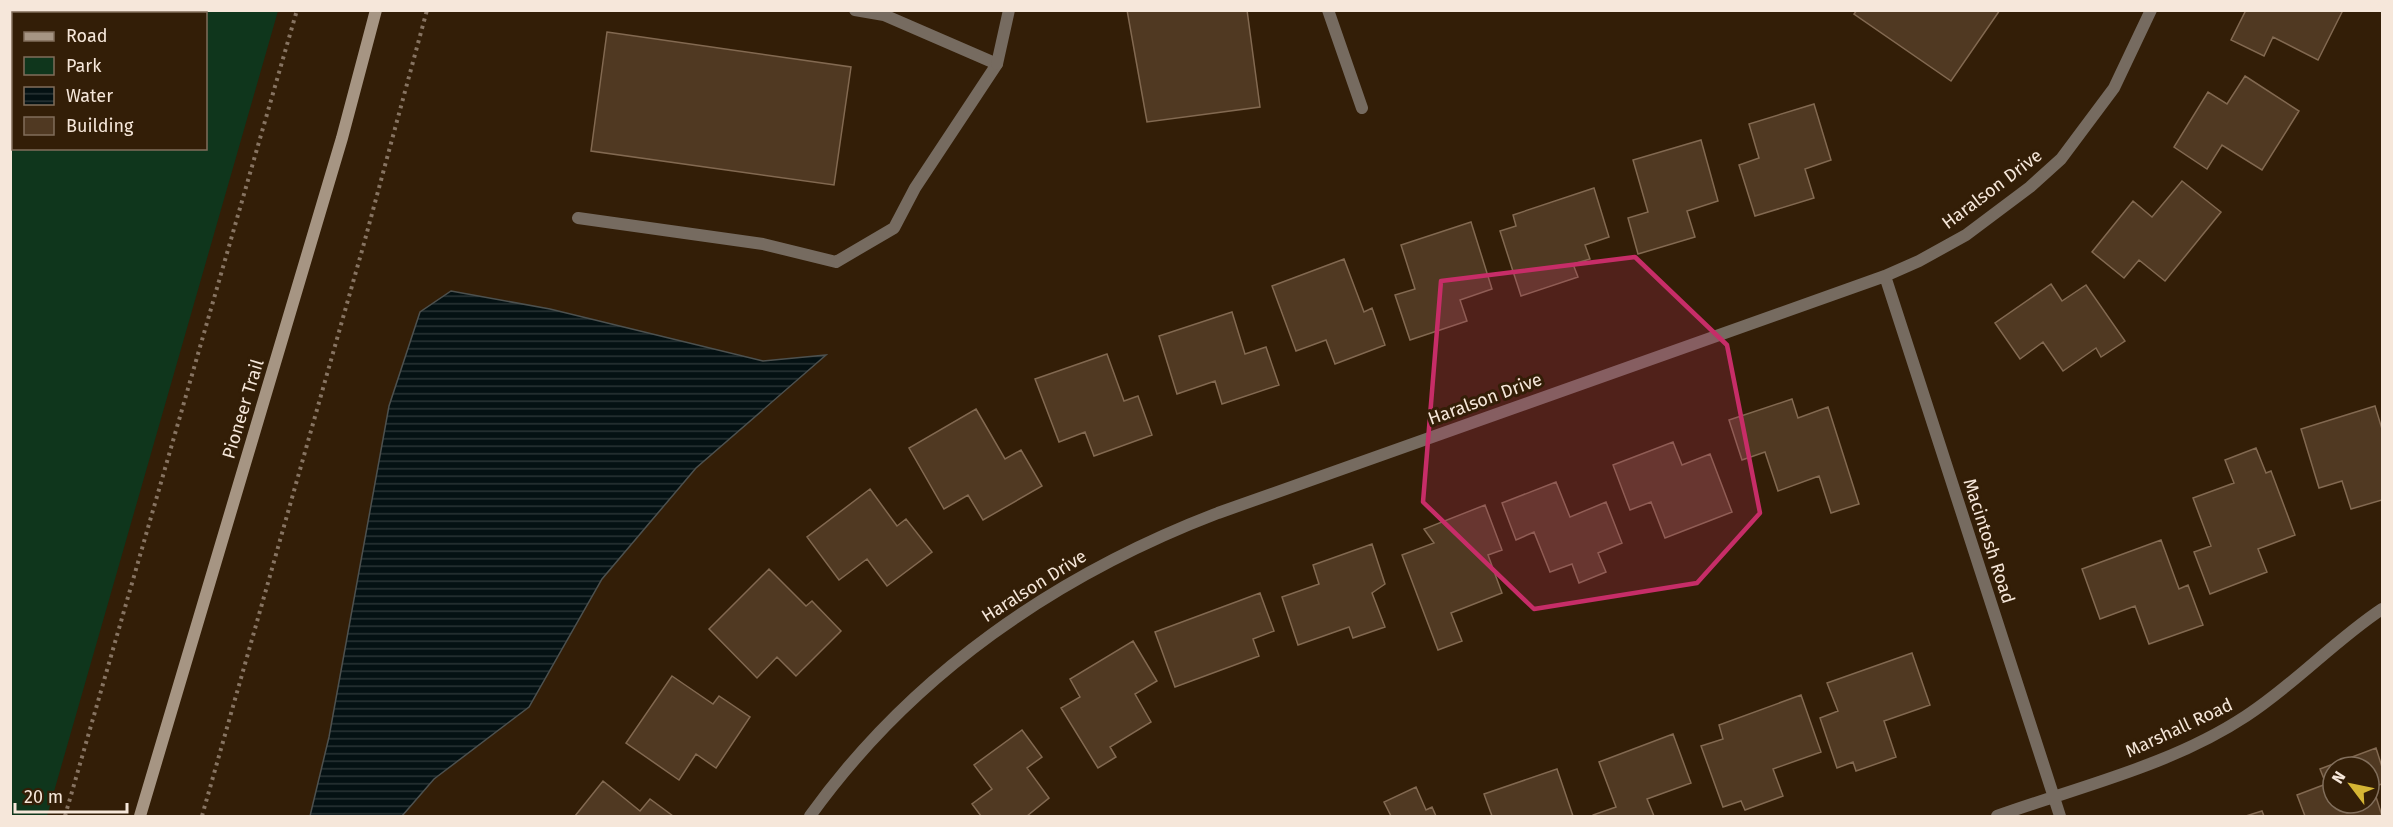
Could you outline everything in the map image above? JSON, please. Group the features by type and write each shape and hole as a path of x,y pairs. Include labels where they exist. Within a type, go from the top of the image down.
{"main road":[{"name":"Pioneer Trail","path":"140,816 342,138 376,10"}],"street":[{"path":"855,10 884,15 997,64"},
{"path":"578,218 763,244 836,262 894,228 915,188 997,64 1009,10"},
{"path":"1328,10 1362,108"},
{"name":"Haralson Drive","path":"810,816 870,742 981,640 1045,597 1109,561 1163,534 1218,513 1885,276 1919,261 1966,235 2030,187 2061,159 2114,88 2151,10"},
{"name":"Macintosh Road","path":"1885,276 2060,816"},
{"name":"Marshall Road","path":"1997,816 2133,770 2198,743 2246,716 2307,671 2354,628 2382,609"}],"path":[{"path":"65,816 297,10"},
{"path":"202,816 363,248 427,10"}],"highlighted area":[{"path":"1635,257 1727,345 1760,513 1697,583 1534,609 1423,502 1441,281"}],"green space":[{"path":"10,11 278,11 47,816 10,816"}],"water":[{"path":"451,291 550,309 763,361 826,355 696,468 602,579 529,707 434,779 402,816 310,816 329,737 389,406 420,312"}],"building":[{"path":"1127,10 1247,10 1260,107 1147,122"},
{"path":"1857,10 2000,10 1951,81 1854,14"},
{"path":"2246,10 2343,10 2318,60 2273,37 2264,56 2231,40"},
{"path":"607,32 851,67 834,185 591,151"},
{"path":"2245,76 2299,111 2262,170 2222,145 2207,169 2174,147 2208,92 2227,104"},
{"path":"1814,104 1831,160 1805,169 1814,198 1755,216 1739,165 1759,158 1749,124"},
{"path":"1701,140 1718,201 1687,211 1695,237 1638,254 1628,218 1648,212 1633,160"},
{"path":"2182,181 2221,212 2165,281 2139,260 2124,278 2092,252 2133,201 2152,217"},
{"path":"1594,188 1609,237 1585,245 1590,259 1573,264 1578,277 1521,296 1500,231 1516,226 1513,215"},
{"path":"1471,222 1492,289 1460,300 1467,321 1410,340 1395,295 1415,289 1401,245"},
{"path":"1344,259 1364,312 1372,308 1385,345 1335,364 1326,340 1296,351 1272,286"},
{"path":"2051,284 2062,301 2086,285 2125,341 2101,357 2096,348 2063,371 2043,342 2020,359 1995,323"},
{"path":"1232,312 1245,354 1266,347 1279,385 1222,404 1215,381 1177,394 1159,336"},
{"path":"1107,354 1124,401 1138,396 1152,435 1094,456 1085,432 1059,442 1035,379"},
{"path":"1792,399 1798,418 1828,407 1859,504 1831,513 1819,476 1778,491 1765,452 1742,460 1729,420"},
{"path":"2375,406 2382,429 2382,500 2351,509 2342,481 2319,488 2301,429"},
{"path":"976,409 1005,459 1021,450 1042,486 983,520 968,495 944,509 909,448"},
{"path":"1673,442 1682,465 1710,454 1732,512 1665,538 1651,502 1630,510 1613,465"},
{"path":"2256,448 2266,473 2271,471 2295,535 2258,549 2267,572 2210,594 2194,552 2211,546 2193,498 2234,483 2225,460"},
{"path":"1556,482 1570,517 1606,502 1622,543 1598,553 1606,572 1579,583 1572,564 1550,572 1534,532 1516,540 1502,503"},
{"path":"870,489 897,526 906,519 932,552 887,586 867,559 839,580 807,537"},
{"path":"1485,505 1502,550 1488,555 1502,593 1451,613 1462,641 1438,650 1402,555 1434,543 1424,529"},
{"path":"2161,540 2179,589 2188,585 2203,625 2149,644 2135,606 2100,619 2082,569"},
{"path":"1372,544 1385,584 1372,593 1385,627 1353,638 1349,627 1298,645 1282,597 1319,584 1313,565"},
{"path":"769,569 806,606 812,601 841,631 796,676 777,657 757,678 709,629"},
{"path":"1260,593 1274,631 1253,639 1259,656 1175,687 1155,632"},
{"path":"1133,641 1157,681 1135,694 1151,722 1110,747 1116,757 1098,768 1061,708 1080,697 1070,679"},
{"path":"1912,653 1930,705 1884,721 1896,757 1856,771 1853,762 1837,768 1820,718 1838,711 1827,683"},
{"path":"672,676 713,704 719,696 750,717 716,768 696,754 679,780 626,743"},
{"path":"1801,695 1821,752 1773,769 1783,796 1745,810 1741,801 1723,807 1701,746 1723,739 1719,725"},
{"path":"1022,730 1042,757 1027,768 1049,798 1027,816 981,816 972,804 992,789 974,765"},
{"path":"1673,734 1691,783 1647,799 1654,816 1593,816 1616,807 1599,762"},
{"path":"2376,748 2378,755 2357,755"},
{"path":"1557,769 1573,816 1492,816 1484,794"},
{"path":"603,781 640,811 650,799 673,816 575,816"},
{"path":"2321,786 2321,815 2381,815 2381,813 2382,816 2305,816 2297,795"},
{"path":"1416,787 1426,810 1432,807 1436,816 1391,816 1384,802"},
{"path":"2262,811 2264,816 2246,816"}]}
